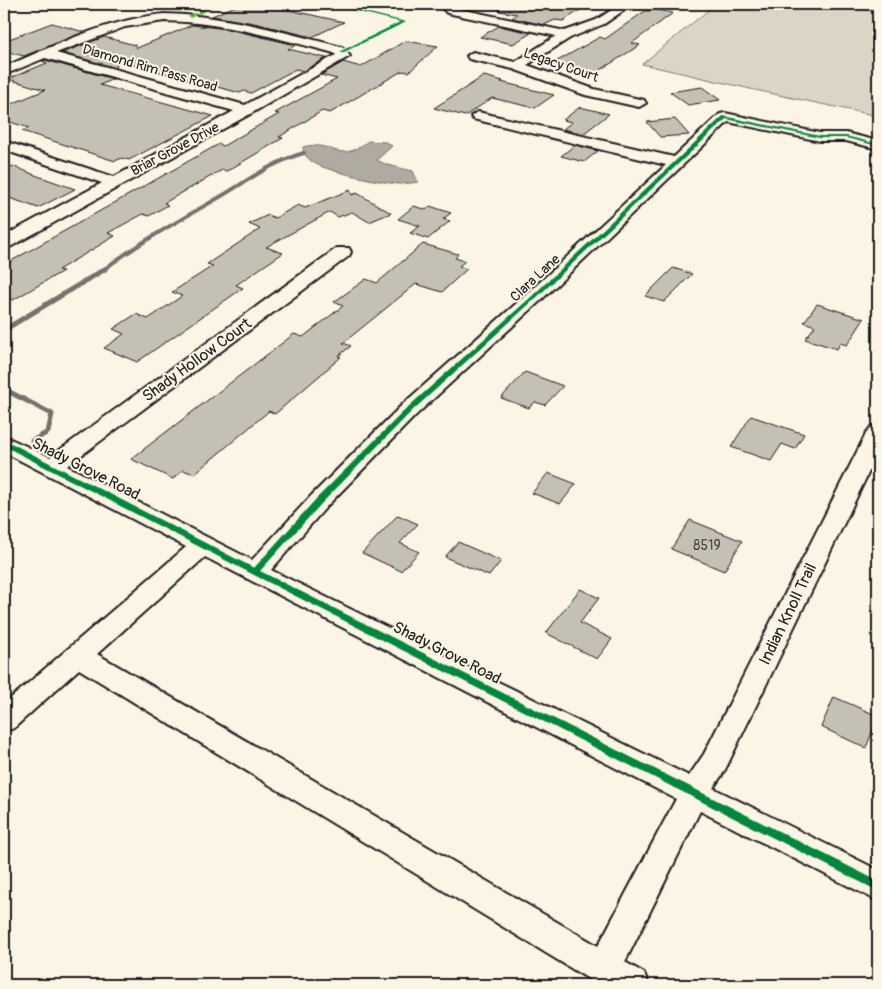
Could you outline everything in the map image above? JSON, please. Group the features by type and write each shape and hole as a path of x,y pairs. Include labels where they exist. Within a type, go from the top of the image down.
{"street":[{"path":"454,4 448,8 451,11 566,35"},
{"path":"517,66 566,35 600,22 628,4"},
{"name":"Briar Grove Drive","path":"4,243 342,58 344,54 338,50 214,20 181,17 141,20 116,26 45,54"},
{"path":"4,72 45,54"},
{"name":"Diamond Rim Pass Road","path":"45,54 247,110"},
{"name":"Legacy Court","path":"473,56 517,66 590,92 639,104"},
{"path":"478,116 575,137 675,163"},
{"name":"Clara Lane","path":"256,572 319,501 410,409 533,298 725,117 820,137 846,137 878,145"},
{"path":"4,145 115,182"},
{"name":"Shady Hollow Court","path":"51,467 343,252"},
{"name":"Indian Knoll Trail","path":"604,969 694,793 714,763 878,432"},
{"name":"Shady Grove Road","path":"4,443 878,886"},
{"path":"4,720 203,545"},
{"path":"77,655 632,985"}],"shaded area":[{"path":"716,4 878,4 878,116 642,64"},
{"path":"368,141 386,142 392,146 377,160 387,165 413,171 418,182 391,183 331,170 311,161 303,150 303,147 313,145 342,152 358,148"}],"building":[{"path":"240,4 261,4 344,22 312,37 254,23 212,16"},
{"path":"499,4 590,4 563,21 555,20 544,25 512,18 517,14 499,11"},
{"path":"652,9 673,13 632,43 640,45 594,74 552,64 600,37 605,39 645,11"},
{"path":"52,23 84,32 24,56 4,51 4,41"},
{"path":"192,25 228,29 296,45 288,49 326,58 304,71 296,69 251,93 244,91 240,93 118,61 116,68 62,53 104,37 135,45 137,48"},
{"path":"499,26 531,33 513,44 480,37"},
{"path":"405,41 438,46 409,72 402,71 330,113 322,111 279,137 283,138 227,171 222,170 164,203 168,205 149,216 143,214 108,233 115,236 58,270 63,271 13,300 4,296 4,265 219,144 223,146 279,114 275,113 337,79 321,75 343,62 361,67"},
{"path":"45,60 113,79 100,85 213,116 129,160 122,158 115,161 22,131 29,128 4,120 4,107 45,90 8,79 47,63 42,61"},
{"path":"484,76 554,95 535,108 492,98 465,116 434,108"},
{"path":"702,87 720,100 688,105 670,92"},
{"path":"580,107 609,114 583,134 563,129 572,122 563,120"},
{"path":"675,119 689,135 660,137 647,122"},
{"path":"575,145 598,151 584,162 561,156"},
{"path":"13,166 75,189 38,208 4,196 4,171"},
{"path":"350,190 352,195 357,193 391,213 369,222 352,212 338,217 330,212 266,247 283,253 236,285 243,288 137,362 104,348 124,334 113,329 136,314 148,319 182,296 172,292 213,266 207,264 260,229 249,224 268,215 275,218 298,205 305,208"},
{"path":"414,206 426,210 430,206 451,213 443,219 450,221 428,239 410,233 420,226 398,219"},
{"path":"423,244 458,254 455,258 465,261 459,266 467,269 442,292 416,284 343,343 351,346 338,356 341,357 275,414 269,411 194,474 183,470 173,479 131,459 294,334 303,337 343,306 334,302 366,279 377,283"},
{"path":"673,268 692,274 664,302 645,296"},
{"path":"817,304 864,319 847,345 840,343 837,349 805,339 815,326 804,322"},
{"path":"525,372 563,386 545,405 535,402 529,408 501,398"},
{"path":"751,416 804,434 795,449 782,444 771,461 731,447"},
{"path":"548,473 576,484 560,504 532,493"},
{"path":"398,515 418,524 400,543 419,552 401,571 362,553"},
{"path":"690,520 742,541 724,571 671,549"},
{"path":"458,542 501,561 489,576 445,557"},
{"path":"580,589 599,598 580,623 612,639 597,659 546,633"},
{"path":"834,697 878,716 866,748 821,727"}],"waterway":[{"path":"103,270 175,223 261,172 282,161 304,153"},
{"path":"4,330 105,269"},
{"path":"4,389 52,414 48,432 32,441"}],"marked path":[{"path":"189,17 217,4"}],"cycle path":[{"path":"329,4 404,22 342,52"},
{"path":"255,572 319,501 410,409 533,298 725,117 820,137 846,137 878,145"},
{"path":"4,443 255,572 878,886"}]}
